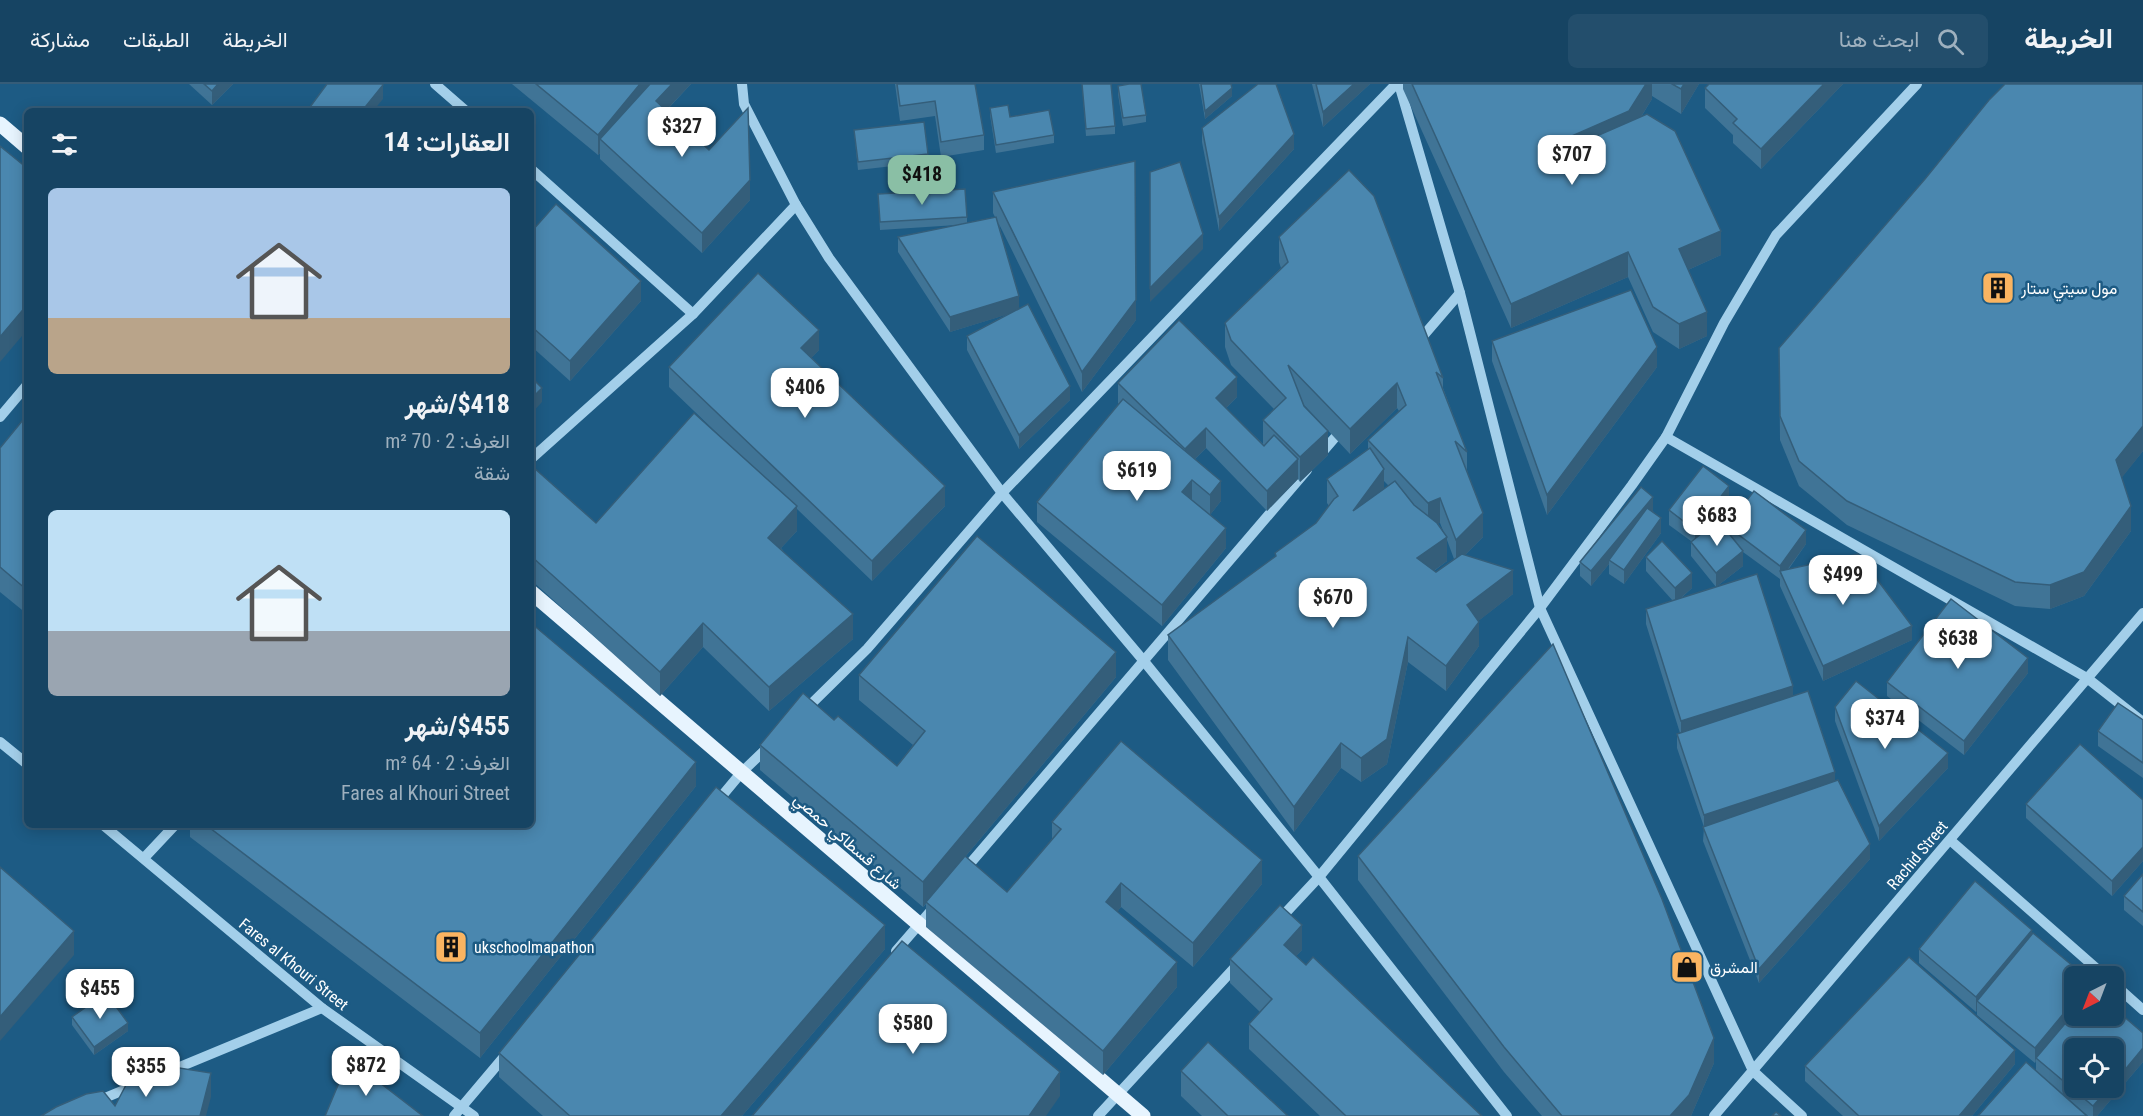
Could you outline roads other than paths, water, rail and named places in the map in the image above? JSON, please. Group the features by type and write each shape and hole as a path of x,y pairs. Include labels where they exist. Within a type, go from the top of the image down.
{"main road":[{"path":"0,124 24,144"},
{"name":"شارع قسطاكي حمصي","path":"534,595 1143,1116"}],"street":[{"path":"435,84 463,108"},
{"path":"742,84 744,104 796,206 829,258 1002,493 1143,660 1319,877 1507,1116"},
{"path":"791,724 867,649 1002,493 1398,84 1460,293 1540,608 1753,1071 1802,1116"},
{"path":"1271,928 1319,877 1540,608 1666,437 1724,323 1776,235 1917,84"},
{"path":"534,172 693,314"},
{"path":"534,456 693,314 796,206"},
{"path":"1406,356 1460,293"},
{"path":"0,417 24,389"},
{"path":"957,879 1352,419"},
{"path":"1666,437 2087,678 2143,722"},
{"name":"Rachid Street","path":"1714,1116 2143,613"},
{"path":"711,809 741,773 775,740"},
{"path":"0,742 24,762"},
{"name":"Fares al Khouri Street","path":"107,828 322,1008 474,1116"},
{"path":"144,858 172,828"},
{"path":"1950,840 2094,966"},
{"path":"887,962 942,898"},
{"path":"1098,1116 1246,954"},
{"path":"2124,993 2143,1010"},
{"path":"84,1107 322,1008"},
{"path":"454,1116 515,1043"}],"place":[{"name":"مول سيتي ستار","path":"1998,288"},
{"name":"ukschoolmapathon","path":"451,947"},
{"name":"المشرق","path":"1687,967"}]}
